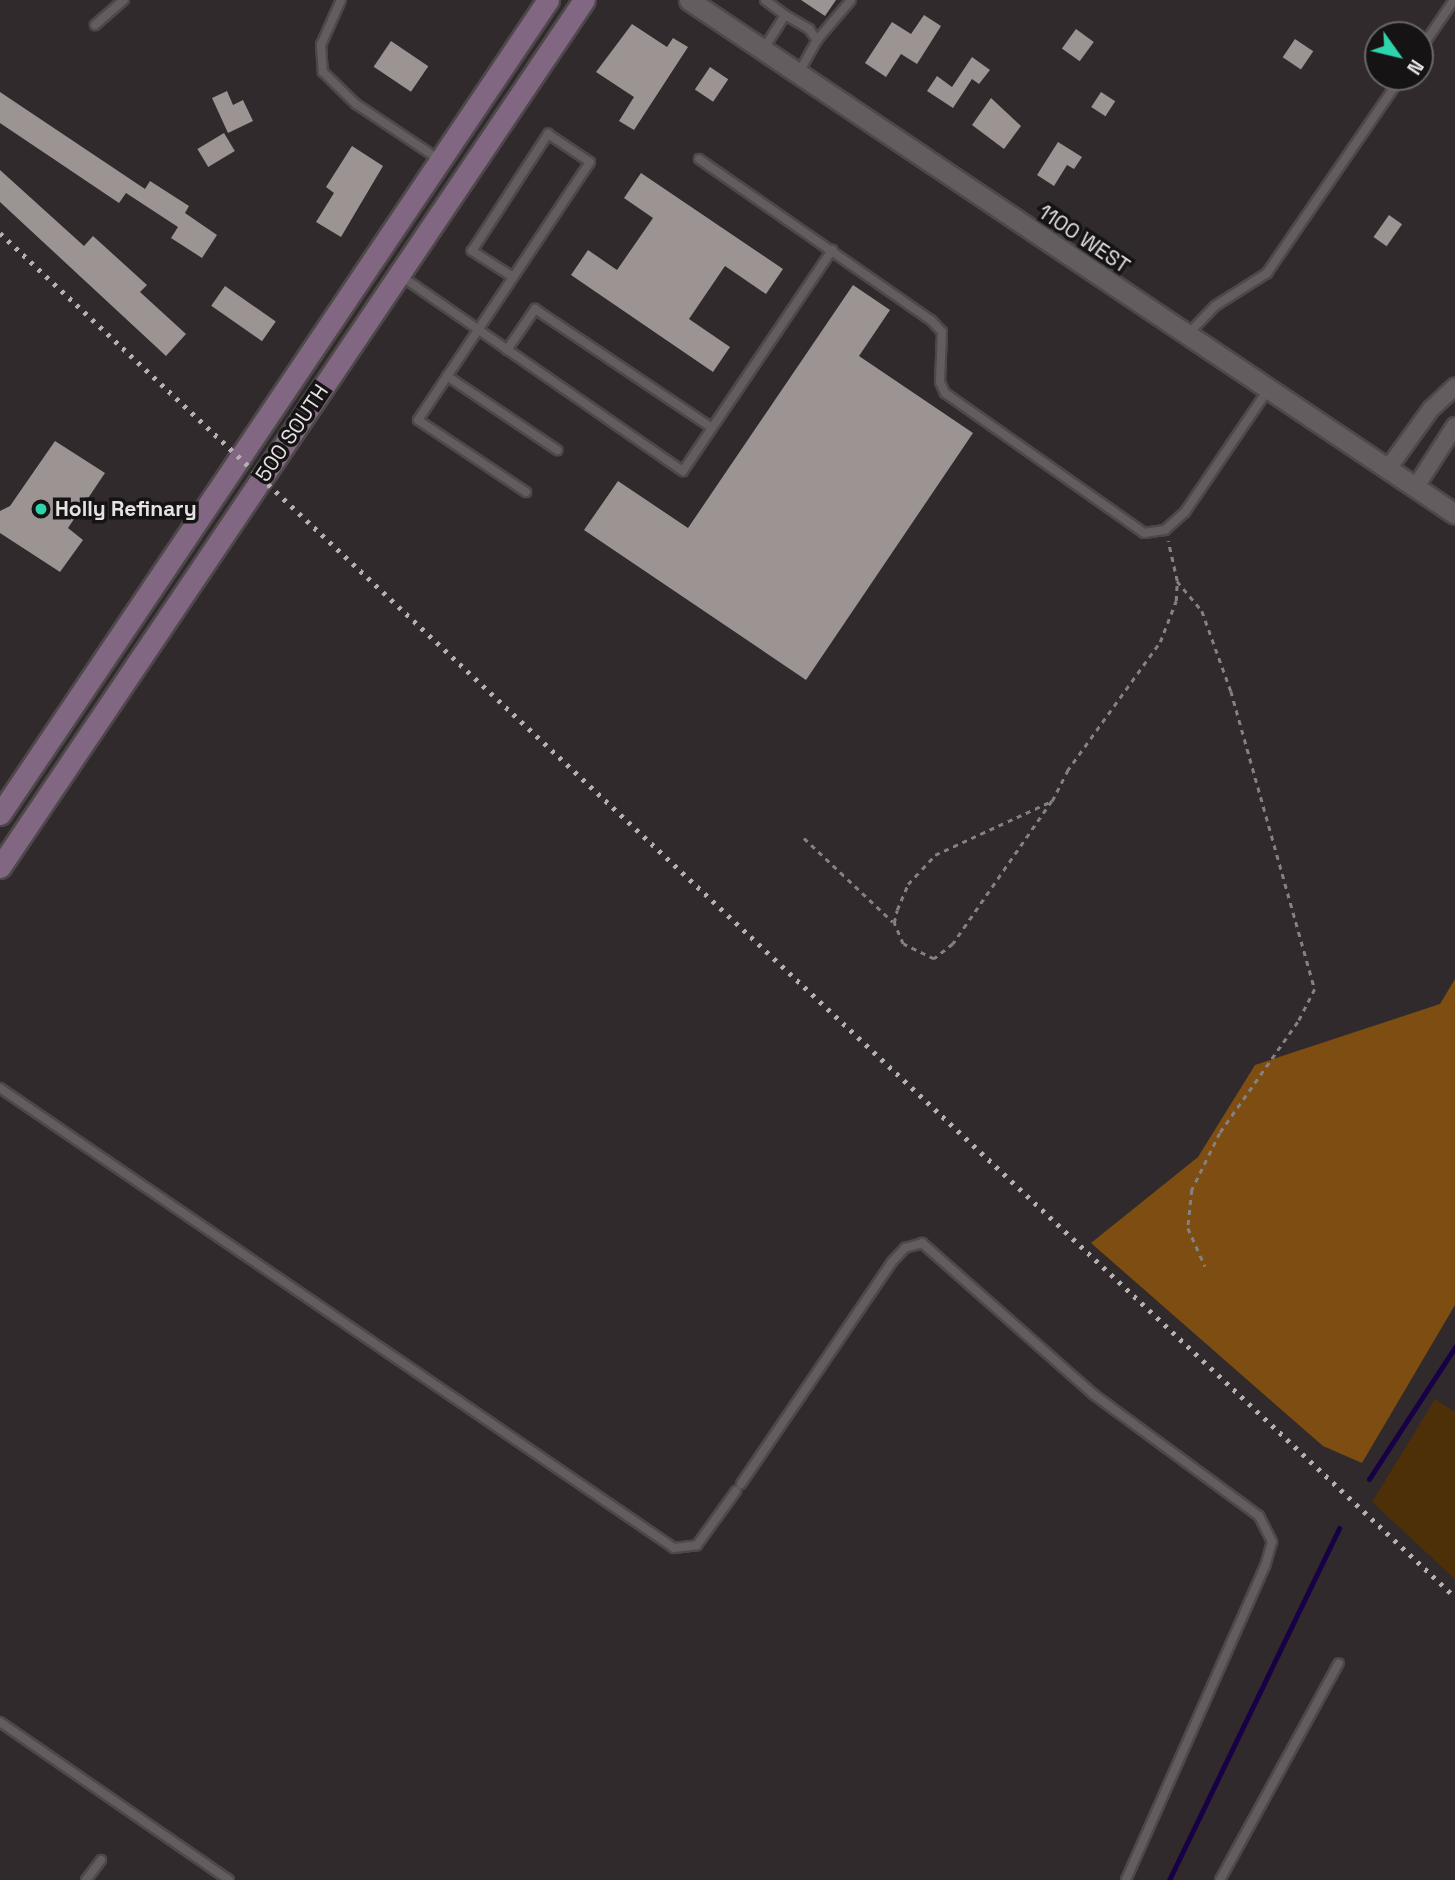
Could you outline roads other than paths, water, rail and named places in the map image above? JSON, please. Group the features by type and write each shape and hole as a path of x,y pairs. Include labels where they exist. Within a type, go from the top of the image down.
{"main road":[{"name":"500 SOUTH","path":"0,814 548,0"},
{"name":"500 SOUTH","path":"0,867 584,0"}],"street":[{"name":"1100 WEST","path":"689,0 1455,514"},
{"path":"1387,470 1424,417 1455,387"},
{"path":"1415,488 1455,426"}],"lane":[{"path":"95,25 124,0"},
{"path":"341,0 321,45 323,72 356,104 441,161"},
{"path":"765,0 809,29 817,40"},
{"path":"798,74 817,40 851,0"},
{"path":"1434,29 1454,0"},
{"path":"763,50 785,15"},
{"path":"1187,336 1215,306 1267,273 1391,91"},
{"path":"513,277 472,251 548,134 590,162 418,420 526,492"},
{"path":"699,159 907,301 942,331 940,382 945,393 1144,533 1165,530 1185,512 1268,390"},
{"path":"400,275 683,471 832,250"},
{"path":"507,350 535,309 712,428"},
{"path":"447,376 557,450"},
{"path":"0,1088 674,1548 697,1545 891,1264 905,1248 922,1243 1093,1394 1259,1516 1272,1542 1265,1566 1126,1880"},
{"path":"1220,1880 1339,1663"},
{"path":"0,1722 229,1880"},
{"path":"86,1880 101,1860"}],"waterway":[{"path":"1369,1479 1455,1347"},
{"path":"1169,1880 1339,1528"}],"railway":[{"path":"0,233 1455,1597"}],"place":[{"name":"Holly Refinary","path":"41,509"}]}
